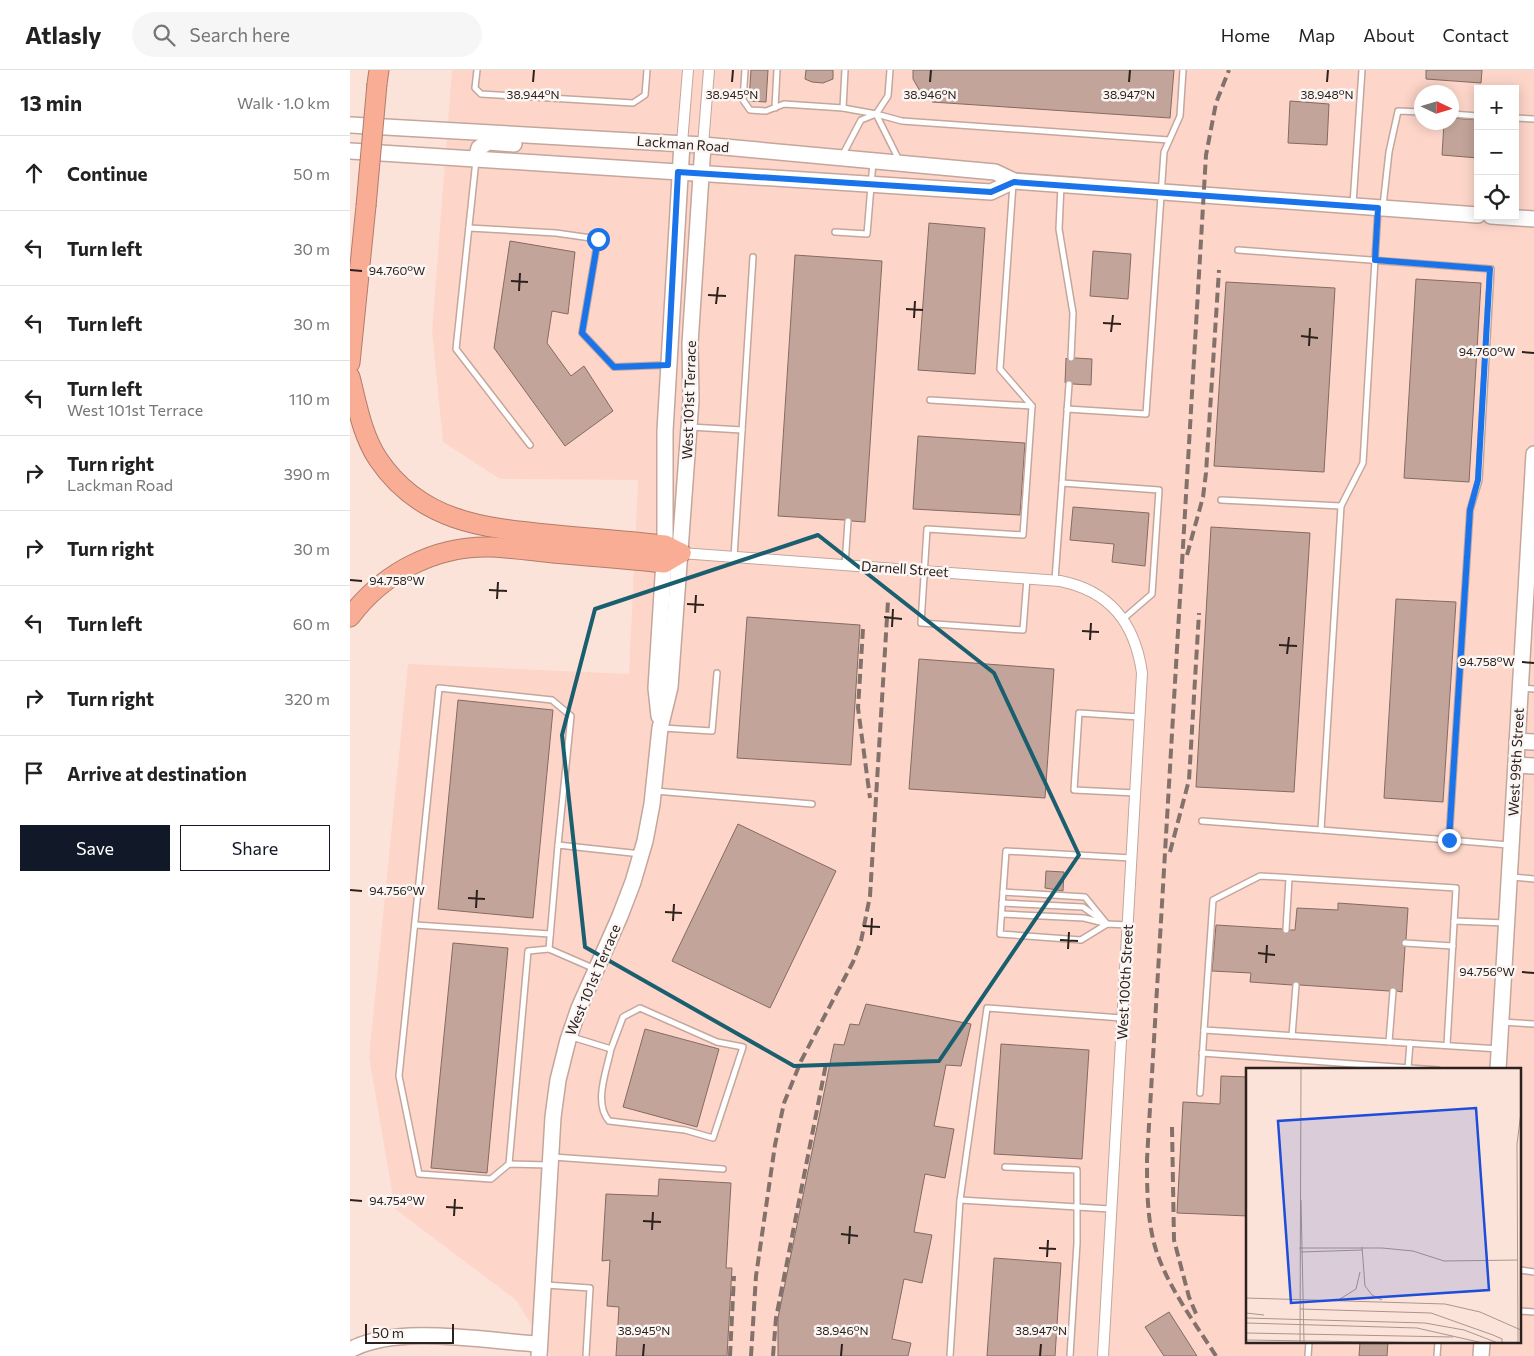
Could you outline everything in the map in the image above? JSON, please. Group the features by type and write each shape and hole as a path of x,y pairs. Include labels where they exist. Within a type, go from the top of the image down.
{"highway":[{"path":"350,364 378,77"},
{"path":"350,377 364,432 377,458 398,484 434,510 473,525 670,554"},
{"path":"350,617 381,584 411,564 431,556 491,547 670,554"}],"main road":[{"name":"Lackman Road","path":"350,125 682,143 995,172 1014,182 1162,191 1474,215"},
{"path":"476,159 479,148 488,142 539,145 560,136"},
{"name":"West 101st Terrace","path":"670,554 664,431 678,172 682,143"},
{"name":"West 101st Terrace","path":"539,1350 550,1161 558,1080 569,1036 620,916 641,854 653,791 660,728 656,688 670,554 689,427 690,344 703,145"},
{"name":"Lackman Road","path":"350,152 991,192 1014,182"},
{"path":"1519,218 1534,219"},
{"name":"West 99th Street","path":"1498,1068 1516,765 1527,688 1534,454"},
{"path":"1518,742 1534,742"},
{"path":"1516,765 1534,766"},
{"path":"350,1350 384,1339 409,1336 539,1350"}],"street":[{"name":"West 101st Terrace","path":"682,143 688,70"},
{"name":"West 101st Terrace","path":"703,145 709,70"},
{"name":"Darnell Street","path":"670,554 1055,580 1074,583 1093,592 1122,616"},
{"name":"West 100th Street","path":"1103,1356 1142,673 1139,650 1122,616"}],"lane":[{"path":"477,70 475,88 480,94 633,103 645,95 647,70"},
{"path":"745,70 745,104 750,110 766,111 784,104 843,108 902,121 1169,140"},
{"path":"775,108 777,70"},
{"path":"843,108 845,70"},
{"path":"840,158 861,120 876,114 888,96 890,70"},
{"path":"1067,409 1146,414 1164,152 1180,116 1183,70"},
{"path":"1353,207 1362,70"},
{"path":"1321,830 1341,506 1363,463 1375,260 1388,152 1398,111 1414,112"},
{"path":"876,114 901,164"},
{"path":"1459,115 1474,116"},
{"path":"1519,118 1534,119"},
{"path":"476,159 456,350 530,445"},
{"path":"835,232 867,234 873,161"},
{"path":"1014,182 1000,369 1032,406 1023,534 927,529 921,623 1023,630 1027,578"},
{"path":"1062,184 1059,230 1073,313 1071,358"},
{"path":"469,228 556,233 598,239 582,333 614,367 668,365"},
{"path":"1238,250 1490,269 1478,480 1470,510 1449,840"},
{"path":"734,557 753,257"},
{"path":"1055,580 1069,384"},
{"path":"930,400 1032,406"},
{"path":"689,427 742,430"},
{"path":"1062,483 1159,490 1152,594 1122,616"},
{"path":"1221,500 1341,506"},
{"path":"845,565 848,521"},
{"path":"660,728 712,730 717,673"},
{"path":"549,948 571,716 552,700 439,688 399,1076 419,1174 491,1179 509,1164 550,1161 723,1169"},
{"path":"1136,792 1074,790 1079,713 1140,717"},
{"path":"653,791 812,804"},
{"path":"1202,821 1511,845"},
{"path":"558,846 641,854"},
{"path":"1107,924 1081,940 1000,934 1006,851 1132,858"},
{"path":"1200,1093 1213,900 1260,876 1456,888 1447,1045"},
{"path":"1509,877 1534,879"},
{"path":"1286,930 1289,878"},
{"path":"1003,892 1085,897 1107,924"},
{"path":"1002,903 1084,907 1107,924"},
{"path":"1002,914 1084,918 1107,924 1128,925"},
{"path":"1454,920 1507,923"},
{"path":"415,925 550,934"},
{"path":"1405,944 1453,946"},
{"path":"509,1164 528,951 549,948 596,970"},
{"path":"1292,1036 1296,985"},
{"path":"1389,1042 1393,991"},
{"path":"640,1008 717,1042 743,1047 713,1138 685,1130 609,1121 600,1105 611,1049 623,1016 640,1008"},
{"path":"950,1356 960,1200 987,1008 1123,1018"},
{"path":"1501,1022 1534,1024"},
{"path":"1204,1030 1499,1049"},
{"path":"569,1036 611,1049"},
{"path":"1202,1053 1408,1068 1410,1043"},
{"path":"1005,1167 1077,1170 1077,1243 1070,1356"},
{"path":"960,1200 1110,1209"},
{"path":"543,1285 590,1288 586,1356"}],"highlighted area":[{"path":"818,535 994,673 1079,855 939,1061 794,1066 585,947 562,735 595,609"}],"shaded area":[{"path":"452,70 1534,70 1534,1356 551,1356 516,1300 395,1209 369,1057 408,664 629,674 638,480 500,479 443,442 432,331"}],"building":[{"path":"751,70 768,70 766,102 749,101"},
{"path":"806,70 833,70 833,79 823,83 812,82 805,79"},
{"path":"913,70 1174,70 1170,118 932,102 933,92 920,91 913,79"},
{"path":"1426,70 1482,70 1481,83 1426,79"},
{"path":"1290,101 1329,104 1327,145 1288,143"},
{"path":"1459,119 1474,120 1474,158 1442,155 1444,130 1459,130"},
{"path":"929,223 985,228 975,374 918,370"},
{"path":"510,241 575,252 568,314 552,311 547,343 571,376 584,366 613,411 565,446 494,348"},
{"path":"1093,251 1131,254 1128,299 1090,296"},
{"path":"795,255 882,261 865,522 852,521 848,517 844,520 778,516"},
{"path":"1416,279 1481,283 1469,482 1404,478"},
{"path":"1226,282 1335,288 1324,472 1214,466"},
{"path":"1066,358 1070,362 1075,358 1092,359 1091,385 1073,384 1070,380 1065,383"},
{"path":"918,436 1025,443 1020,515 913,509"},
{"path":"1073,507 1149,513 1145,566 1112,562 1114,544 1070,540"},
{"path":"1211,527 1310,533 1294,792 1196,787"},
{"path":"1396,599 1456,602 1443,802 1384,798"},
{"path":"747,617 860,625 851,765 737,758"},
{"path":"919,659 1054,669 1045,798 909,789"},
{"path":"458,700 553,710 533,918 438,909"},
{"path":"738,824 836,871 770,1008 672,961"},
{"path":"1046,871 1064,872 1063,891 1045,888"},
{"path":"1338,903 1408,908 1406,939 1401,943 1405,947 1402,992 1397,991 1393,987 1389,991 1300,985 1296,981 1292,985 1250,982 1251,973 1212,971 1216,925 1282,929 1286,934 1290,930 1295,930 1297,908 1338,910"},
{"path":"453,943 508,948 487,1173 431,1168"},
{"path":"866,1004 971,1024 961,1066 946,1065 934,1126 954,1129 945,1178 925,1174 914,1232 932,1235 922,1283 904,1279 892,1339 911,1343 908,1356 778,1356 778,1318 834,1044 844,1045 850,1024 859,1025"},
{"path":"645,1029 719,1049 697,1127 623,1107"},
{"path":"1001,1044 1089,1050 1082,1159 994,1154"},
{"path":"1221,1076 1246,1077 1246,1216 1177,1213 1183,1102 1220,1104"},
{"path":"659,1179 731,1183 726,1268 732,1268 727,1356 616,1356 619,1307 607,1306 610,1260 602,1261 606,1194 658,1196"},
{"path":"994,1258 1061,1263 1055,1356 987,1356"},
{"path":"1169,1312 1197,1356 1164,1356 1145,1327"},
{"path":"1360,1344 1388,1344 1387,1356 1359,1356"}],"railway":[{"path":"1216,1356 1176,1293 1157,1253 1149,1218 1147,1159 1206,155 1216,103 1229,70"},
{"path":"1187,555 1203,497 1206,473 1219,270"},
{"path":"751,1356 756,1276 775,1145 784,1103 801,1061 853,962 861,941 870,896 888,601"},
{"path":"1170,852 1189,780 1199,613"},
{"path":"863,629 858,708 870,798"},
{"path":"773,1356 776,1318 826,1064"},
{"path":"1172,1127 1174,1240 1189,1297 1197,1316"},
{"path":"730,1356 734,1276"}],"route":[{"path":"598,239 582,333 614,367 668,365 678,172 991,192 1014,182 1204,194 1378,208 1375,260 1490,269 1478,480 1470,510 1449,840"}]}
